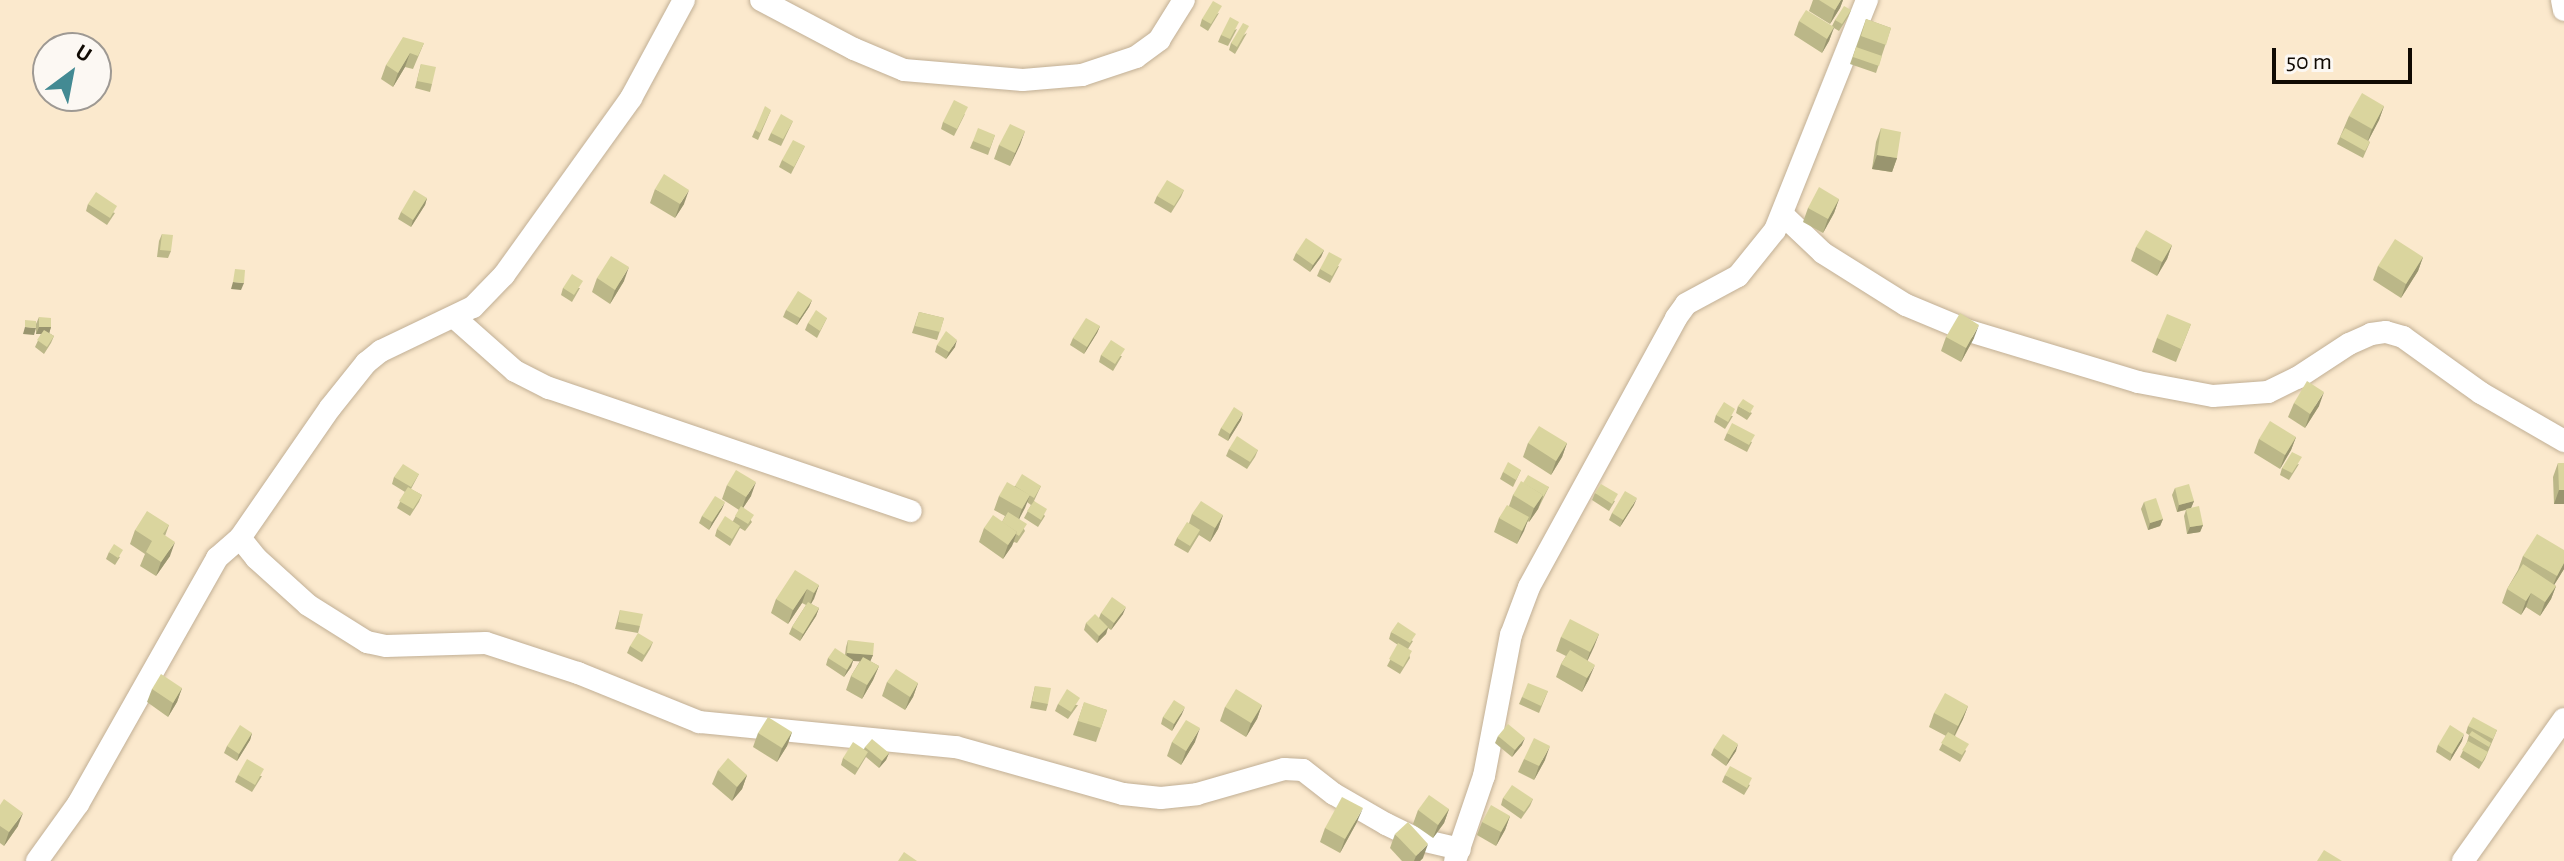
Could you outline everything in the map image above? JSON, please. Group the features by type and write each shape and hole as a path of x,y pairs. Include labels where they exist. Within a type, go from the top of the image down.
{"street":[{"path":"37,861 78,804 211,568 240,538 330,408 366,363 399,341 455,318 473,307 504,275 631,98 684,0"},
{"path":"761,0 854,49 904,70 949,77 1023,80 1082,75 1136,57 1159,40 1184,0"},
{"path":"2562,0 2564,10"},
{"path":"240,538 256,558 308,605 367,642 386,646 486,643 578,673 699,722 956,747 1134,796 1197,794 1284,769 1303,770 1334,794 1386,824 1457,855 1484,776 1511,635 1529,587 1676,318 1686,304 1732,281 1745,269 1783,215 1865,1"},
{"path":"1783,215 1823,253 1906,305 1966,330 2138,382 2190,394 2268,392 2297,378 2349,344 2386,332 2403,337 2481,393 2564,441"},
{"path":"455,318 515,371 549,388 911,511"},
{"path":"2463,861 2564,719"}],"building":[{"path":"1819,0 1841,0 1835,10"},
{"path":"1213,1 1222,6 1211,24 1202,19"},
{"path":"1844,6 1851,10 1842,24 1835,20"},
{"path":"1806,10 1834,27 1827,39 1799,21"},
{"path":"1230,17 1239,22 1230,39 1221,35"},
{"path":"1866,19 1891,28 1886,45 1861,36"},
{"path":"1243,23 1249,26 1237,47 1231,43"},
{"path":"403,37 424,43 418,56 410,53 398,73 386,65"},
{"path":"1856,47 1882,56 1879,66 1853,57"},
{"path":"421,64 436,67 432,84 417,81"},
{"path":"2362,93 2384,106 2372,129 2349,116"},
{"path":"954,100 968,107 957,129 943,122"},
{"path":"765,106 771,110 760,133 755,130"},
{"path":"781,114 793,121 783,139 771,133"},
{"path":"1010,124 1025,131 1015,153 999,145"},
{"path":"978,128 995,135 990,148 973,141"},
{"path":"1881,128 1901,132 1897,158 1877,155"},
{"path":"2345,128 2370,142 2365,151 2340,137"},
{"path":"793,140 805,146 794,167 782,160"},
{"path":"664,174 689,190 680,204 655,189"},
{"path":"1167,180 1184,190 1174,206 1157,196"},
{"path":"1819,187 1839,199 1828,219 1808,208"},
{"path":"414,190 427,198 413,220 401,212"},
{"path":"96,192 117,206 110,218 88,204"},
{"path":"2146,230 2172,245 2162,262 2136,247"},
{"path":"162,234 173,235 171,251 160,250"},
{"path":"1306,238 1324,250 1313,265 1296,253"},
{"path":"2395,239 2423,257 2406,284 2378,266"},
{"path":"1329,252 1342,259 1332,276 1320,269"},
{"path":"611,256 629,267 615,290 597,278"},
{"path":"235,269 245,270 244,283 233,282"},
{"path":"572,274 583,281 574,295 563,288"},
{"path":"798,291 812,300 800,318 786,310"},
{"path":"816,310 827,318 820,331 808,323"},
{"path":"919,312 944,318 940,332 915,326"},
{"path":"1960,313 1979,325 1966,348 1946,337"},
{"path":"2167,314 2191,324 2181,349 2157,338"},
{"path":"39,317 51,318 51,327 39,327"},
{"path":"1086,318 1100,326 1087,347 1073,338"},
{"path":"25,320 36,321 36,328 25,327"},
{"path":"44,330 54,336 47,347 37,340"},
{"path":"946,331 957,340 949,352 937,345"},
{"path":"1111,340 1125,349 1115,364 1101,355"},
{"path":"2307,381 2324,392 2310,414 2294,403"},
{"path":"1743,399 1754,406 1750,413 1738,406"},
{"path":"1724,402 1735,409 1728,422 1716,415"},
{"path":"1234,407 1243,413 1230,434 1221,428"},
{"path":"2270,421 2296,437 2285,455 2259,439"},
{"path":"1732,423 1755,435 1749,445 1727,433"},
{"path":"1539,426 1567,443 1556,461 1528,443"},
{"path":"1237,436 1258,450 1250,462 1229,449"},
{"path":"2292,452 2302,457 2292,473 2282,468"},
{"path":"1508,462 1521,470 1516,480 1503,472"},
{"path":"2558,463 2564,463 2564,490 2559,490"},
{"path":"403,464 419,474 411,487 394,477"},
{"path":"736,470 756,482 746,497 727,485"},
{"path":"1022,474 1041,486 1034,498 1015,486"},
{"path":"1528,475 1549,487 1543,497 1523,483"},
{"path":"1521,481 1543,495 1534,508 1513,495"},
{"path":"1007,482 1030,495 1022,509 999,496"},
{"path":"1601,484 1618,494 1612,504 1595,493"},
{"path":"2189,484 2194,501 2179,505 2175,488"},
{"path":"408,487 422,495 413,509 399,501"},
{"path":"1625,491 1637,498 1623,520 1612,513"},
{"path":"715,496 725,502 712,522 702,516"},
{"path":"2156,498 2163,519 2150,523 2144,502"},
{"path":"1034,501 1047,509 1041,520 1027,511"},
{"path":"1201,501 1223,515 1215,528 1192,514"},
{"path":"1507,505 1529,517 1522,531 1499,518"},
{"path":"741,506 754,515 748,524 735,516"},
{"path":"2199,506 2203,525 2190,527 2186,509"},
{"path":"147,511 169,525 163,534 175,542 161,562 146,552 152,541 135,530"},
{"path":"1008,512 1027,524 1019,536 1002,522"},
{"path":"993,515 1017,532 1008,545 984,528"},
{"path":"725,516 740,526 732,539 717,529"},
{"path":"1187,522 1200,530 1190,546 1177,538"},
{"path":"2537,534 2564,550 2564,563 2557,576 2523,556"},
{"path":"114,544 123,550 118,558 109,552"},
{"path":"2523,564 2556,586 2545,602 2531,593 2526,601 2507,589"},
{"path":"795,570 819,585 814,593 807,589 793,610 776,599"},
{"path":"1112,597 1126,607 1114,623 1101,613"},
{"path":"808,602 819,608 803,634 792,627"},
{"path":"620,610 643,614 640,626 618,622"},
{"path":"1095,614 1108,627 1099,636 1086,623"},
{"path":"1570,619 1599,634 1590,652 1561,637"},
{"path":"1398,622 1416,634 1410,643 1391,632"},
{"path":"638,633 653,642 644,655 630,646"},
{"path":"848,640 874,643 873,655 847,653"},
{"path":"1398,643 1412,651 1403,667 1389,659"},
{"path":"835,648 853,660 847,670 828,658"},
{"path":"1570,650 1595,665 1587,678 1561,664"},
{"path":"863,657 879,666 867,685 851,676"},
{"path":"896,669 918,683 910,697 887,682"},
{"path":"161,674 182,688 173,703 152,689"},
{"path":"1528,683 1548,691 1541,706 1522,697"},
{"path":"1035,686 1051,688 1048,704 1032,701"},
{"path":"1067,689 1080,698 1071,712 1058,704"},
{"path":"1236,689 1262,705 1251,723 1225,707"},
{"path":"1945,693 1968,706 1958,726 1934,713"},
{"path":"1174,700 1185,707 1174,724 1163,717"},
{"path":"1084,702 1107,710 1101,728 1078,721"},
{"path":"768,717 792,732 782,748 758,733"},
{"path":"2473,717 2497,730 2493,739 2468,726"},
{"path":"1186,720 1200,728 1186,751 1172,742"},
{"path":"1508,724 1525,738 1515,750 1498,736"},
{"path":"240,725 252,733 239,754 227,746"},
{"path":"2450,725 2464,734 2452,754 2438,745"},
{"path":"2472,731 2491,743 2489,747 2469,735"},
{"path":"1948,732 1969,744 1962,755 1941,743"},
{"path":"1723,734 1738,744 1729,759 1714,748"},
{"path":"1534,738 1550,746 1539,766 1524,759"},
{"path":"872,739 889,753 882,761 865,747"},
{"path":"2468,741 2488,752 2482,762 2462,750"},
{"path":"853,742 868,752 858,768 843,758"},
{"path":"728,758 747,775 737,787 718,770"},
{"path":"247,759 264,769 255,785 238,775"},
{"path":"1730,766 1752,778 1747,788 1725,775"},
{"path":"1512,785 1533,799 1524,812 1503,798"},
{"path":"1429,795 1449,809 1438,825 1418,810"},
{"path":"1342,797 1363,808 1345,839 1325,828"},
{"path":"4,799 23,813 9,832 0,826 0,805"},
{"path":"1491,805 1510,816 1501,832 1482,822"},
{"path":"1408,822 1428,844 1416,856 1395,834"},
{"path":"2324,850 2342,861 2317,861"},
{"path":"904,852 917,861 898,861"}]}
